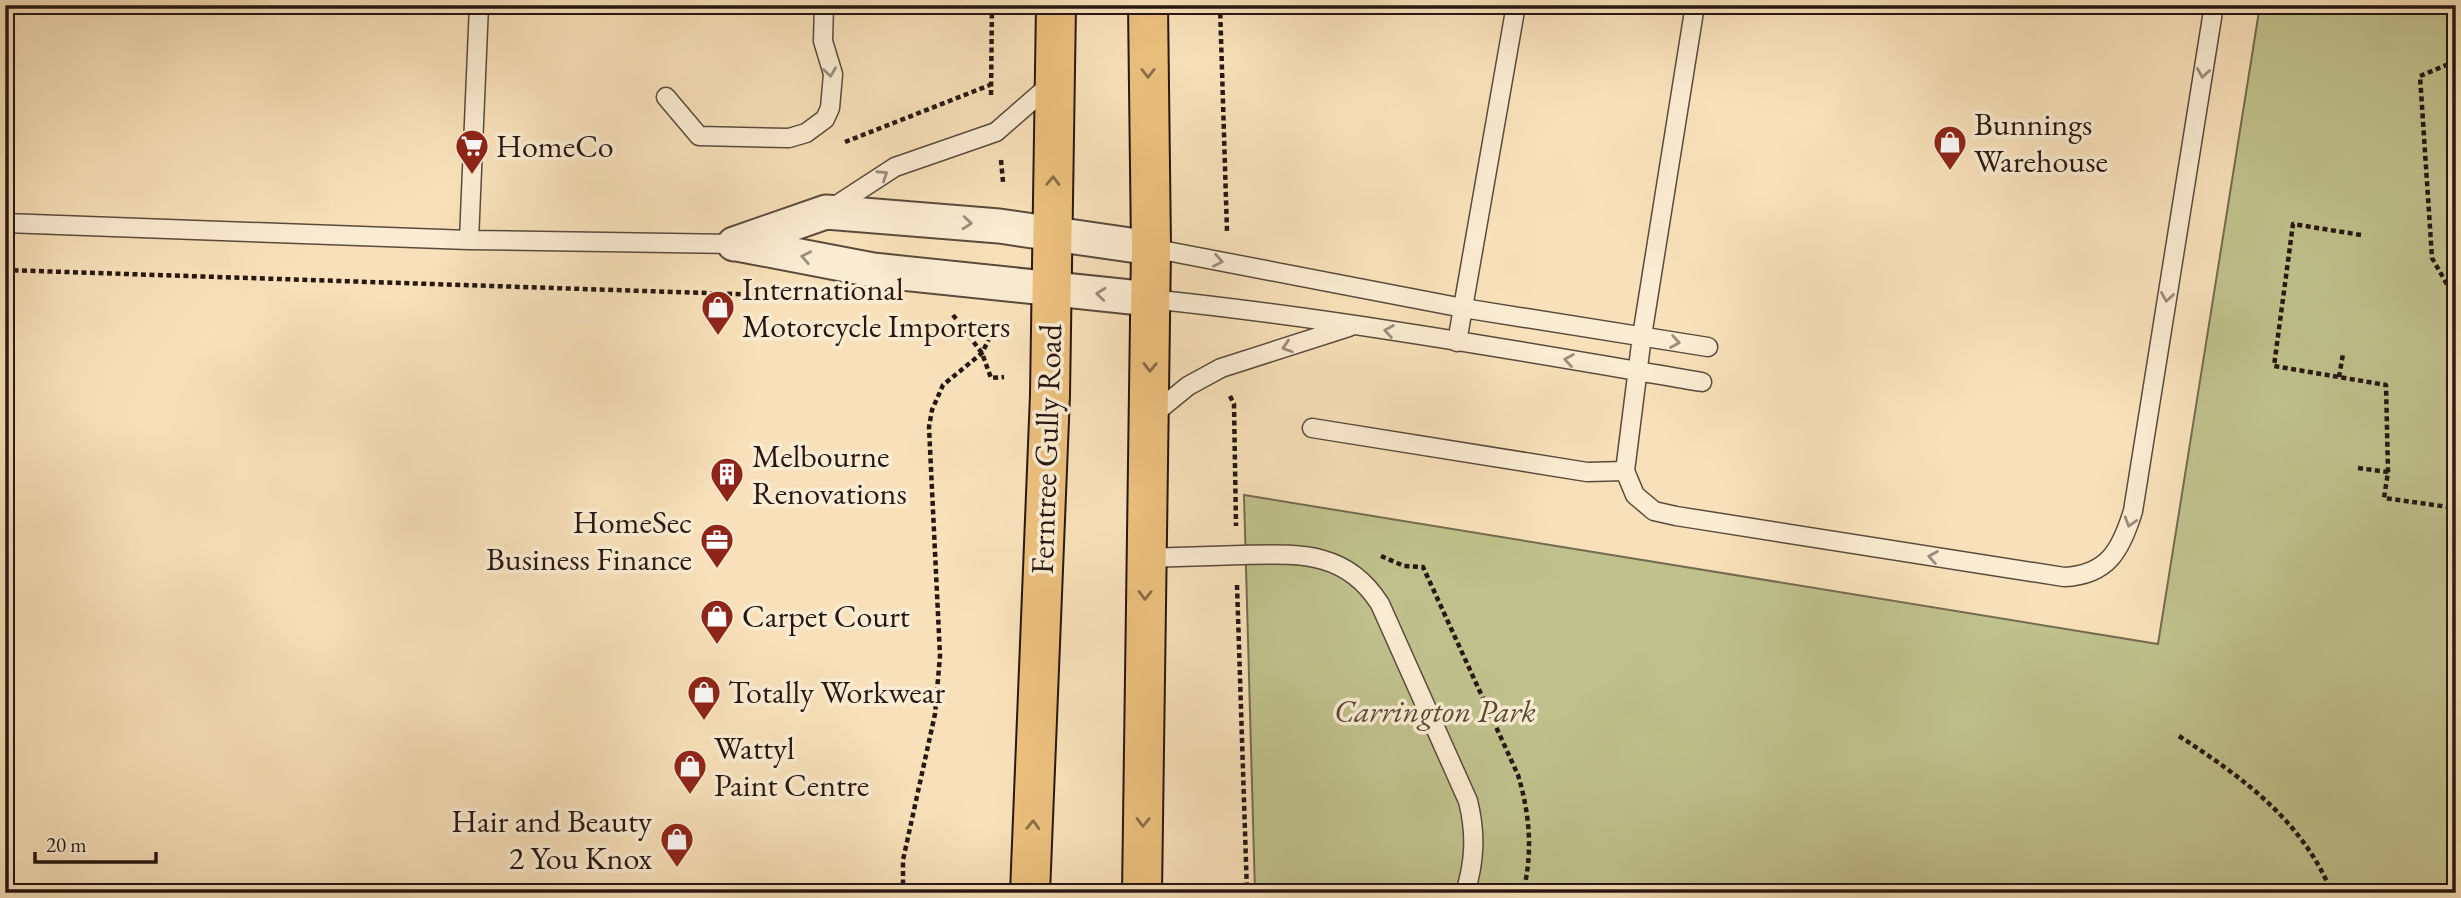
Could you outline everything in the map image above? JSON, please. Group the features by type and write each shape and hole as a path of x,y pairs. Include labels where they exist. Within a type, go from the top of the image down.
{"main road":[{"name":"Ferntree Gully Road","path":"1030,893 1049,396 1056,5"},
{"path":"1142,893 1151,248 1148,5"}],"street":[{"path":"734,244 826,212 999,226 1151,248"},
{"path":"734,244 873,270 1150,299"}],"lane":[{"path":"469,240 479,5"},
{"path":"666,97 699,136 789,138 806,133 825,119 830,108 833,74 823,41 824,5"},
{"path":"1457,342 1516,5"},
{"path":"1695,5 1637,371 1625,471 1635,495 1654,510 1676,516 2047,575 2083,576 2096,571 2121,545 2133,511 2214,5"},
{"path":"826,212 895,167 996,132 1055,81"},
{"path":"5,223 469,240 734,244"},
{"path":"1151,248 1463,308 1708,347"},
{"path":"1150,299 1227,307 1702,382"},
{"path":"1149,418 1188,386 1221,368 1352,326"},
{"path":"1312,428 1587,472 1625,471"},
{"path":"1145,558 1300,554 1330,561 1366,585 1380,604 1468,801 1475,830 1472,872 1465,893"}],"path":[{"path":"992,5 992,105"},
{"path":"1220,5 1227,238"},
{"path":"2456,61 2420,76 2432,258 2456,300"},
{"path":"833,147 990,85"},
{"path":"1000,148 1003,182"},
{"path":"2361,234 2293,224 2274,366 2386,385 2388,472 2384,498 2456,508"},
{"path":"5,270 802,296"},
{"path":"950,311 982,353 991,377 1004,377"},
{"path":"903,893 903,860 935,714 940,656 929,427 932,410 943,385 982,353 991,335"},
{"path":"2339,377 2343,354"},
{"path":"1228,392 1234,404 1236,532"},
{"path":"2358,468 2388,472"},
{"path":"1237,577 1247,893"},
{"path":"2179,736 2246,783 2290,822 2322,867 2332,893"}],"green space":[{"name":"Carrington Park","path":"2260,5 2456,5 2456,893 1255,893 1244,495 2158,644"}],"place":[{"name":"Bunnings Warehouse","path":"1950,172"},
{"name":"HomeCo","path":"472,176"},
{"name":"International Motorcycle Importers","path":"718,337"},
{"name":"Melbourne Renovations","path":"727,504"},
{"name":"HomeSec Business Finance","path":"717,570"},
{"name":"Carpet Court","path":"717,646"},
{"name":"Totally Workwear","path":"704,722"},
{"name":"Wattyl Paint Centre","path":"690,796"},
{"name":"Hair and Beauty 2 You Knox","path":"677,869"}]}
